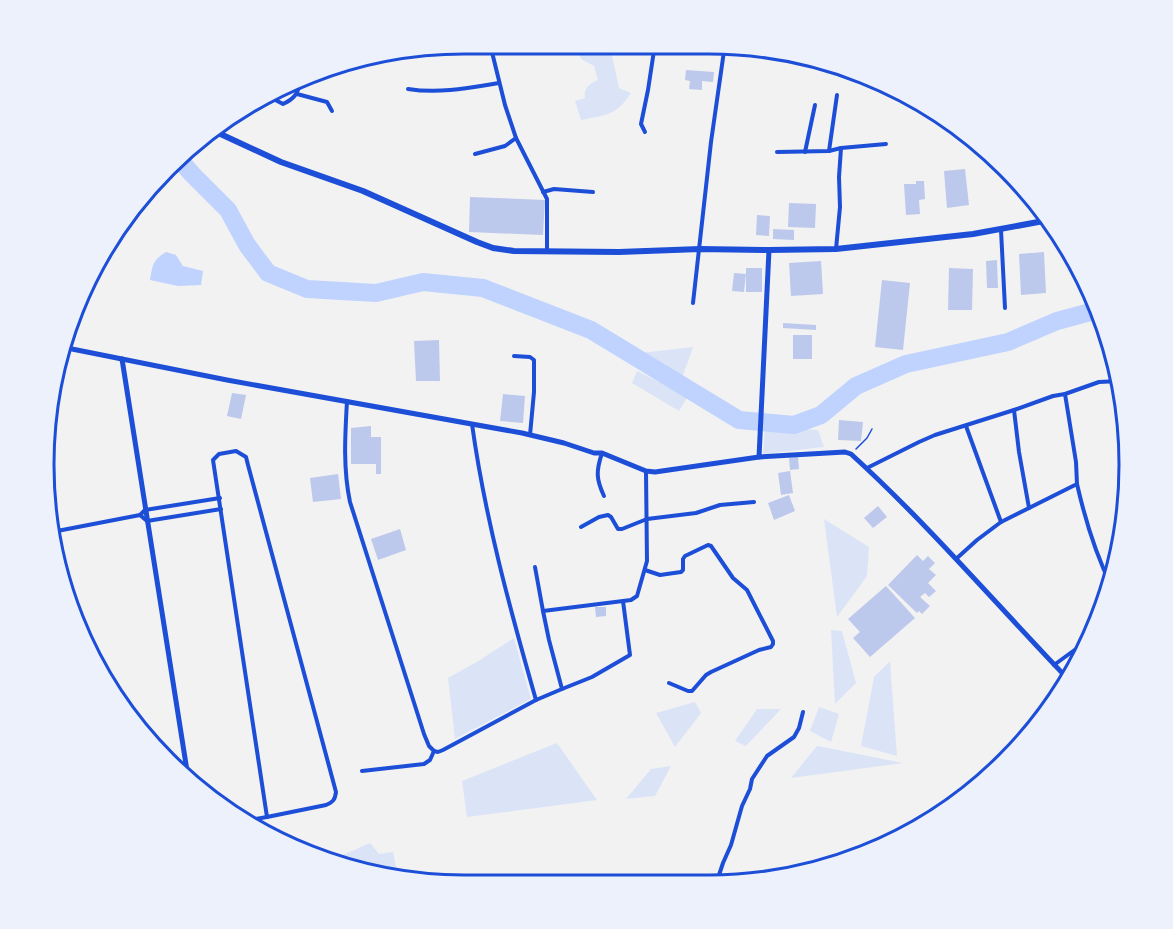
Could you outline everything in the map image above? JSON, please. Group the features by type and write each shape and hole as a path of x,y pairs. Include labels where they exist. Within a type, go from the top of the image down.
{"main road":[{"path":"222,134 281,162 363,191 477,242 493,248 514,251 836,249 973,234 1039,222"}],"street":[{"path":"492,54 516,138 548,204 547,252"},
{"path":"645,132 641,124 653,54"},
{"path":"693,303 723,55"},
{"path":"408,89 438,91 499,83"},
{"path":"276,100 283,104 292,100 299,89"},
{"path":"297,94 327,102 332,111"},
{"path":"829,151 837,95"},
{"path":"805,152 815,105"},
{"path":"475,153 505,146 516,138"},
{"path":"777,152 829,151 886,144"},
{"path":"836,249 840,207 841,148"},
{"path":"543,192 554,189 593,192"},
{"path":"1001,230 1005,308"},
{"path":"759,458 769,250"},
{"path":"71,349 227,380 530,435 594,453 602,453 646,471 665,471 759,458 845,452 851,454 867,468 956,560 972,581 1062,673"},
{"path":"514,356 530,357 534,360 530,435"},
{"path":"122,359 186,766"},
{"path":"867,468 948,430 1099,382 1110,381"},
{"path":"1065,394 1077,484 1091,538 1105,571"},
{"path":"347,401 345,461 350,502 424,734 434,751"},
{"path":"1014,410 1029,508"},
{"path":"472,424 492,535 506,595 536,700"},
{"path":"966,426 1001,522"},
{"path":"257,819 267,817 326,805 333,802 336,792 246,457 236,451 219,454 213,460 267,817"},
{"path":"602,453 597,476 604,496"},
{"path":"543,611 638,597 647,561 646,471"},
{"path":"956,560 1001,522 1077,484"},
{"path":"60,530 140,515 146,510 220,498"},
{"path":"582,526 608,515 618,529 622,529 647,519 754,502"},
{"path":"140,515 147,521 221,509"},
{"path":"645,570 657,575 681,572 685,556 708,545 711,546 733,578 747,590 773,641 771,646 709,673 692,691 669,683"},
{"path":"535,567 551,648 562,689"},
{"path":"434,751 443,750 536,700 592,677 630,655 623,601"},
{"path":"1054,665 1075,650"},
{"path":"719,875 752,779 767,756 794,737 803,712"},
{"path":"362,771 424,765 430,760 434,751"}],"path":[{"path":"851,454 867,438 872,429"}],"shaded area":[{"path":"579,54 612,56 619,88 631,93 626,101 610,113 581,120 575,101 585,98 588,86 598,80 594,66 581,59"},
{"path":"693,347 682,378 640,353"},
{"path":"637,371 688,396 679,411 632,383"},
{"path":"765,427 818,430 824,447 763,454"},
{"path":"824,519 869,547 867,576 837,617"},
{"path":"831,630 842,631 856,683 835,704"},
{"path":"514,638 531,699 455,739 448,678"},
{"path":"890,661 897,756 861,746 874,677"},
{"path":"695,702 701,713 675,747 656,713"},
{"path":"819,707 839,714 831,742 810,731"},
{"path":"757,709 781,709 746,746 735,741"},
{"path":"557,743 597,800 467,817 462,781"},
{"path":"818,746 903,763 791,778"},
{"path":"671,766 655,796 626,799 651,769"},
{"path":"370,843 379,854 393,852 396,869 358,861 341,856"}],"water":[{"path":"166,252 176,255 183,266 203,271 201,285 178,286 150,280 154,263"}],"building":[{"path":"686,70 714,72 713,82 702,81 702,90 689,89 690,81 685,80"},
{"path":"965,169 969,205 947,208 944,171"},
{"path":"916,181 924,181 925,199 919,200 920,214 906,215 904,184 916,184"},
{"path":"470,197 545,200 543,235 469,232"},
{"path":"789,203 816,204 815,228 788,227"},
{"path":"757,215 770,216 769,236 756,235"},
{"path":"773,229 794,230 794,240 773,239"},
{"path":"1044,252 1046,293 1021,295 1019,254"},
{"path":"997,260 998,288 987,288 986,261"},
{"path":"821,261 823,294 791,296 789,263"},
{"path":"746,268 762,268 762,292 746,292"},
{"path":"949,268 973,269 972,310 948,310"},
{"path":"734,273 746,274 744,292 732,291"},
{"path":"882,280 910,283 903,350 875,347"},
{"path":"783,323 816,325 816,330 783,328"},
{"path":"793,335 812,335 812,359 793,359"},
{"path":"439,340 440,381 416,381 414,341"},
{"path":"232,393 246,395 241,419 227,416"},
{"path":"503,394 525,396 523,423 500,421"},
{"path":"839,420 863,422 861,441 838,440"},
{"path":"371,426 371,437 381,437 381,474 376,474 376,464 351,464 351,428"},
{"path":"798,457 799,469 790,470 789,458"},
{"path":"790,471 793,493 781,495 778,473"},
{"path":"338,474 341,499 313,502 310,478"},
{"path":"789,495 795,511 774,520 768,503"},
{"path":"878,506 887,517 873,528 864,518"},
{"path":"400,529 406,550 378,560 371,539"},
{"path":"917,555 923,561 928,556 935,563 929,569 936,575 928,583 936,591 929,597 925,593 920,597 930,606 922,614 919,611 917,613 888,585"},
{"path":"886,586 915,618 870,657 853,638 860,632 848,619"},
{"path":"595,607 606,607 606,616 596,617"}],"waterway":[{"path":"184,165 228,210 247,245 268,273 307,289 376,293 423,282 483,288 591,330 739,420 794,425 821,415 856,386 906,364 1008,342 1057,321 1090,312"}]}
